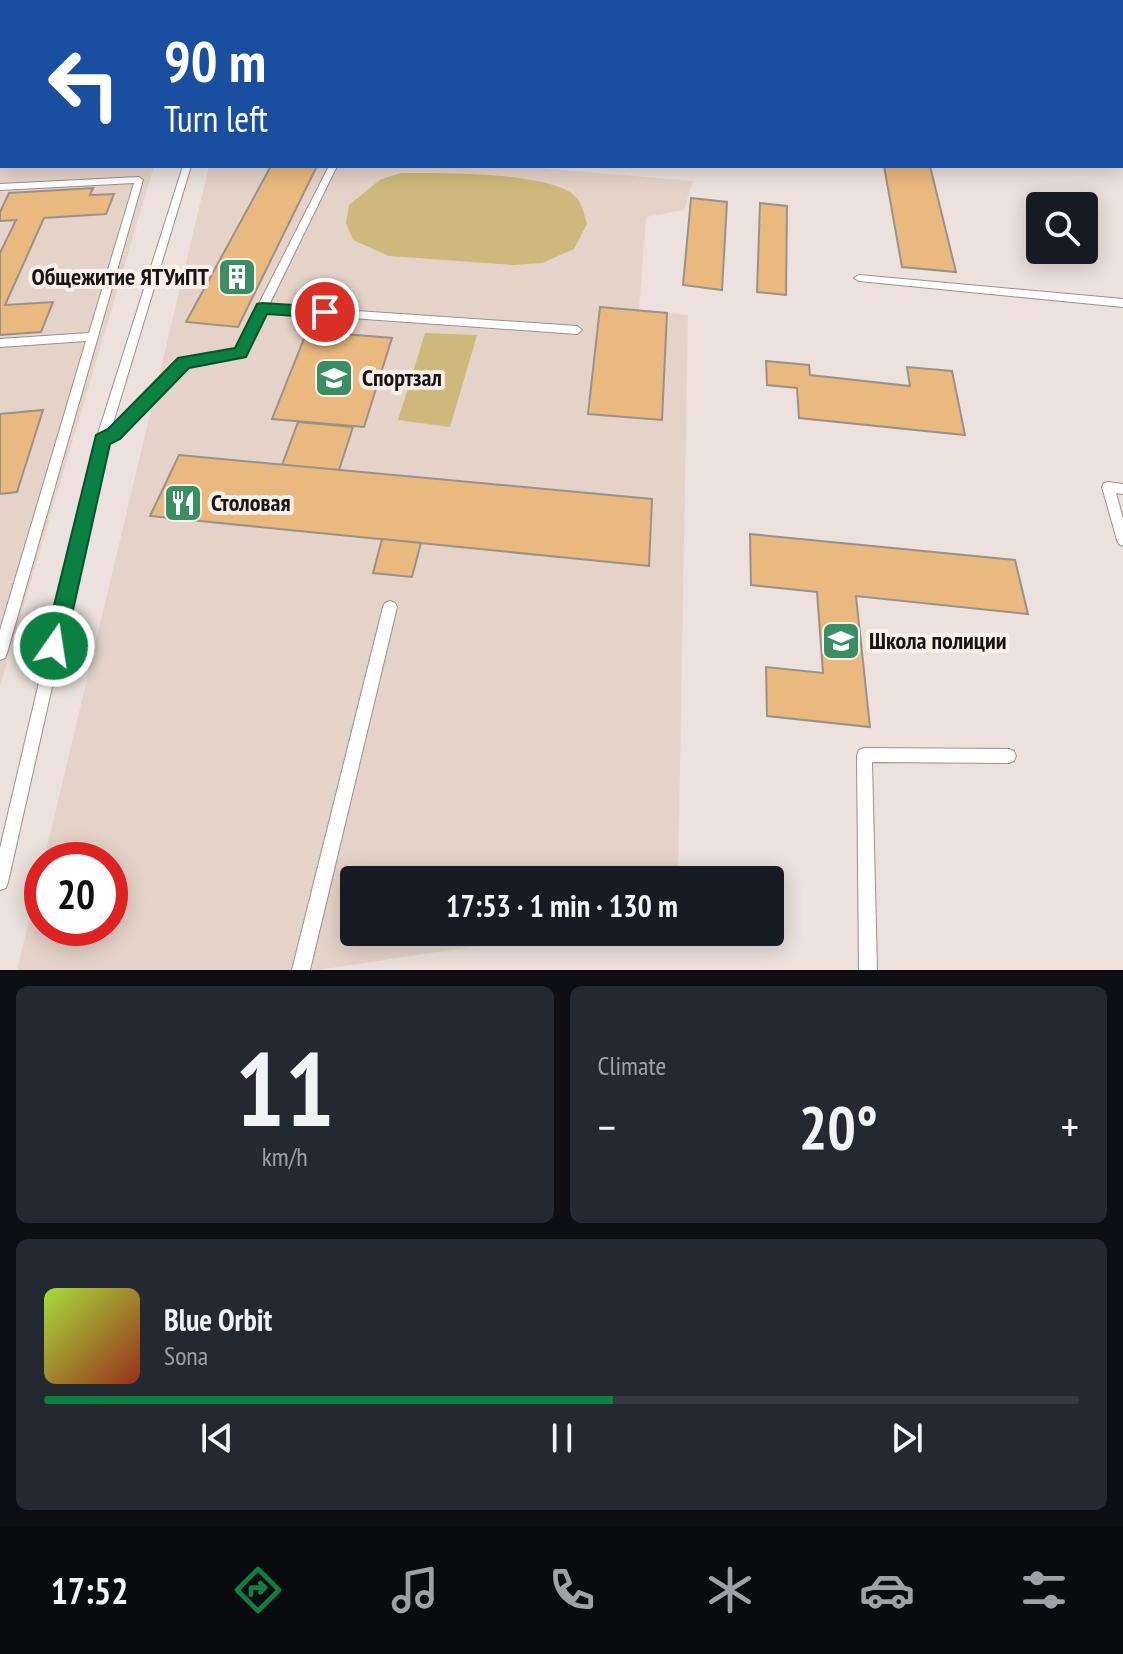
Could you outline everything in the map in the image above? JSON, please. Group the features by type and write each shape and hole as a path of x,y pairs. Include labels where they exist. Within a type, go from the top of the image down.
{"lane":[{"path":"0,882 102,440 186,168"},
{"path":"102,440 114,434 184,362 240,353 332,168"},
{"path":"0,187 139,180 0,653"},
{"path":"859,278 1123,303"},
{"path":"262,308 577,330"},
{"path":"0,343 91,337"},
{"path":"1123,489 1108,487 1123,540"},
{"path":"301,970 390,607"},
{"path":"868,970 864,755 1009,756"}],"shaded area":[{"path":"0,168 153,168 0,686"},
{"path":"209,168 537,168 693,181 684,210 646,217 639,310 688,315 678,866 340,866 340,946 477,946 318,970 17,970 24,941 24,946 128,946 128,842 48,842"},
{"path":"402,173 489,175 555,185 577,199 587,224 574,249 542,263 513,265 389,256 353,240 346,223 349,205 381,179"},
{"path":"425,333 477,335 450,427 398,420"}],"building":[{"name":"Общежитие ЯТУиПТ","path":"270,168 316,168 238,327 186,322"},
{"path":"884,168 930,168 956,272 902,267"},
{"path":"93,188 90,195 114,194 106,214 44,218 5,305 53,302 41,332 0,335 0,253 16,220 0,221 0,212 9,193"},
{"path":"691,198 727,202 722,290 683,285"},
{"path":"760,203 787,206 786,295 757,292"},
{"path":"600,307 667,313 662,420 588,414"},
{"name":"Спортзал","path":"307,331 392,338 364,427 272,419"},
{"path":"766,361 809,365 810,375 910,386 907,367 952,371 965,435 799,418 797,388 767,385"},
{"path":"43,410 17,492 0,494 0,414"},
{"path":"298,422 353,427 339,470 282,465"},
{"path":"179,455 652,499 649,566 150,516"},
{"name":"Школа полиции","path":"750,534 1015,560 1028,614 856,596 870,727 767,716 766,667 823,673 817,592 751,585"},
{"path":"382,539 421,543 412,577 373,573"}],"place":[{"name":"Общежитие ЯТУиПТ","path":"237,277"},
{"name":"Спортзал","path":"334,378"},
{"name":"Столовая","path":"183,503"},
{"name":"Школа полиции","path":"841,641"}],"route":[{"path":"54,646 102,440 114,434 184,362 240,353 262,308 325,312"}]}
